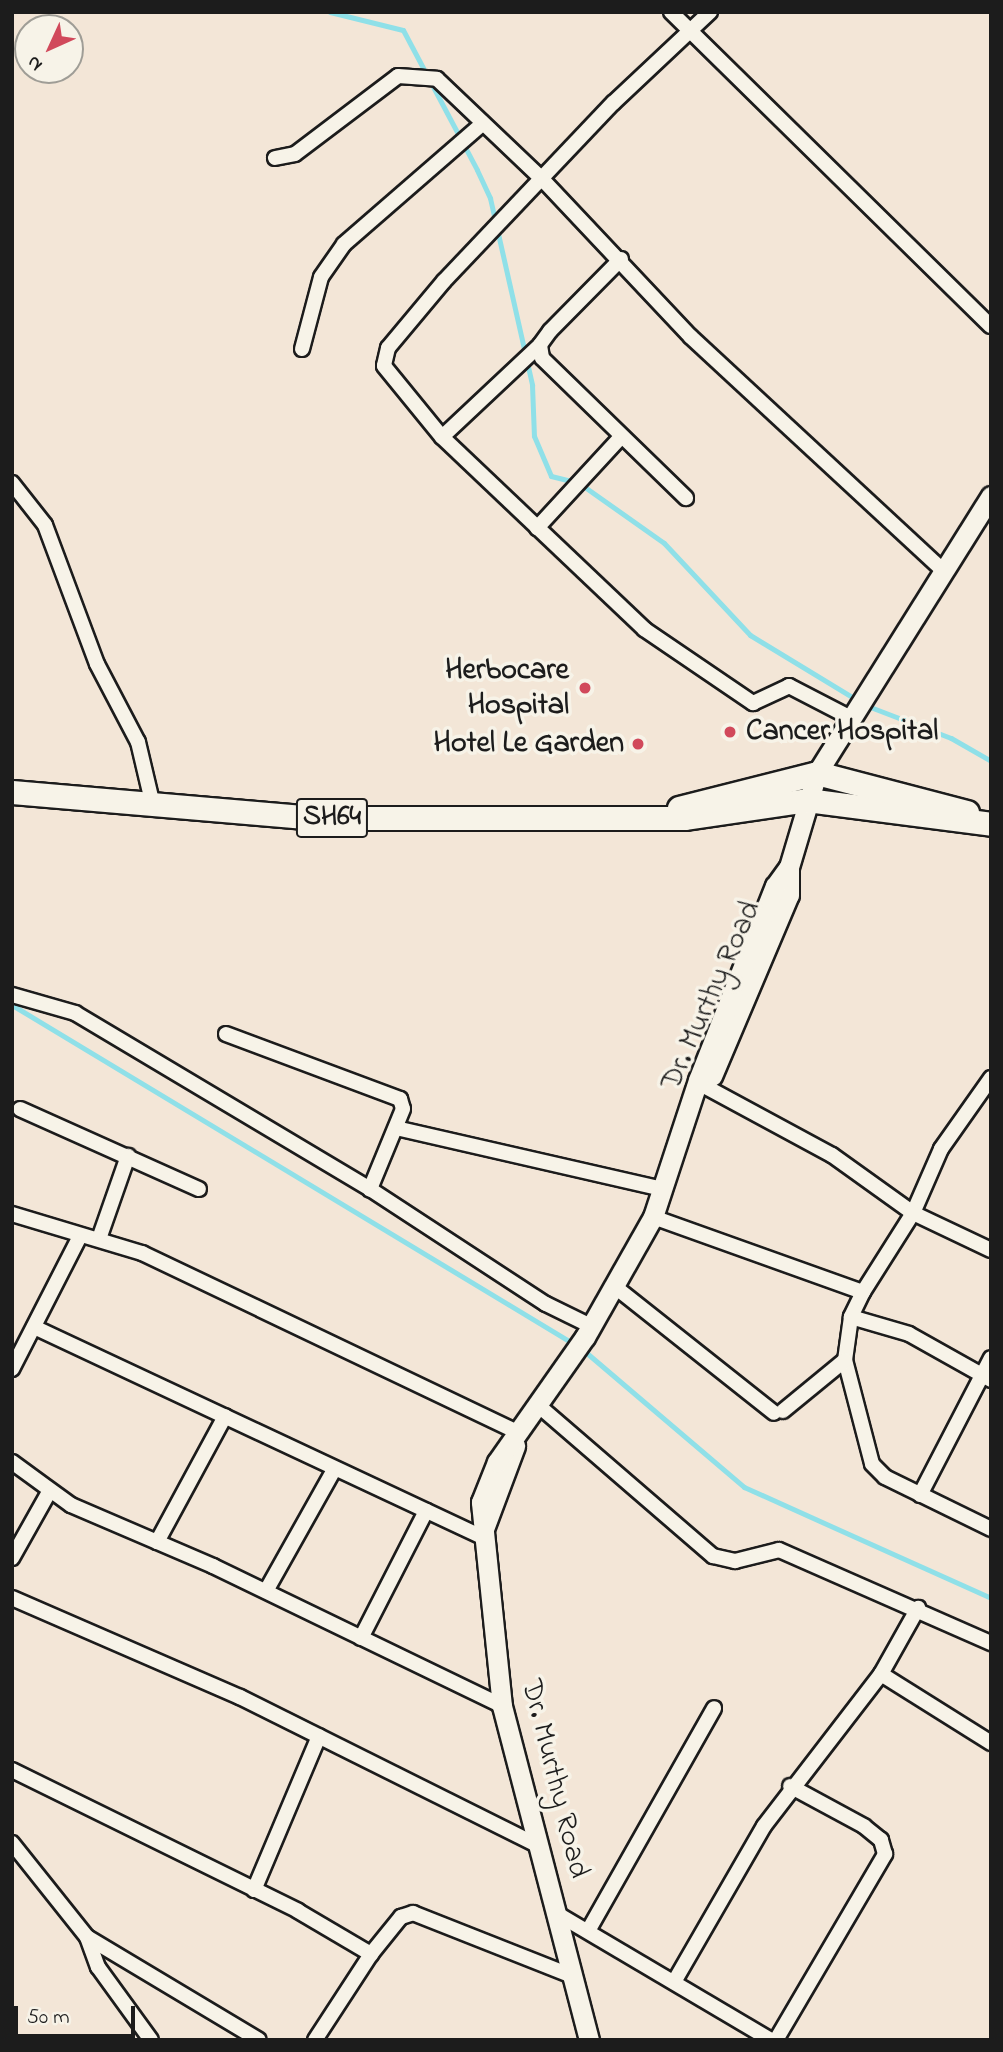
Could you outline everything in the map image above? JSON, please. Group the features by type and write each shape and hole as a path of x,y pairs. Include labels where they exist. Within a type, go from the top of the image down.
{"main road":[{"name":"Dr. Murthy Road","path":"676,1145 706,1087 789,895 789,867 817,773 852,713 991,496"},
{"name":"SH64","path":"654,818 784,776 817,773 991,823"},
{"name":"SH64","path":"12,792 152,801 314,818 654,818 807,800 991,823"},
{"name":"Dr. Murthy Road","path":"589,2040 556,1913 543,1848 502,1706 483,1533 518,1435 588,1331 653,1217 676,1145 770,899 789,867"}],"street":[{"path":"671,12 991,326"},
{"path":"710,12 691,33 613,103 388,348 384,366 391,380 442,437 644,629 753,703 799,688 852,713"},
{"path":"275,158 295,154 398,76 414,73 437,79 621,259 691,337 943,570"},
{"path":"302,349 320,277 344,244 483,123"},
{"path":"442,437 540,345 621,259"},
{"path":"540,345 542,358 620,438 686,498"},
{"path":"537,528 620,438"},
{"path":"12,483 45,525 97,664 138,742 152,801"},
{"path":"12,995 75,1013 370,1189 588,1331"},
{"path":"226,1034 393,1091 403,1109 370,1189"},
{"path":"991,1079 941,1149 912,1213 863,1292 851,1317 845,1360 872,1464 920,1495 991,1529"},
{"path":"706,1087 832,1155 912,1213 991,1250"},
{"path":"20,1109 199,1189"},
{"path":"396,1128 663,1189"},
{"path":"100,1236 128,1156"},
{"path":"12,1214 80,1236 100,1236 518,1435"},
{"path":"653,1217 863,1292"},
{"path":"12,1369 80,1236"},
{"path":"614,1286 779,1412 845,1360"},
{"path":"851,1317 909,1334 986,1378"},
{"path":"34,1327 334,1470 483,1533"},
{"path":"920,1495 986,1378 991,1358"},
{"path":"539,1406 713,1556 735,1561 779,1550 918,1608 991,1643"},
{"path":"157,1542 225,1416"},
{"path":"12,1462 49,1492 266,1591 502,1706"},
{"path":"266,1591 334,1470"},
{"path":"12,1558 49,1492"},
{"path":"361,1638 426,1511"},
{"path":"12,1598 319,1735 543,1848"},
{"path":"674,1982 790,1787 881,1674 918,1608"},
{"path":"881,1674 991,1743"},
{"path":"588,1931 714,1708"},
{"path":"254,1890 319,1735"},
{"path":"12,1770 254,1890 371,1954"},
{"path":"776,2040 885,1854 881,1840 864,1826 790,1787"},
{"path":"12,1843 87,1937 98,1967 151,2040"},
{"path":"316,2040 371,1954 401,1917 413,1913 572,1976"},
{"path":"556,1913 771,2040"},
{"path":"87,1937 259,2040"}],"waterway":[{"path":"330,12 403,30 477,170 490,198 532,385 534,436 551,476 579,483 664,543 750,635 857,700"},
{"path":"865,705 951,738 991,761"},
{"path":"12,1005 574,1344"},
{"path":"582,1349 744,1487 991,1598"}],"place":[{"name":"Herbocare Hospital","path":"585,688"},
{"name":"Cancer Hospital","path":"730,732"},
{"name":"Hotel Le Garden","path":"638,744"}]}
